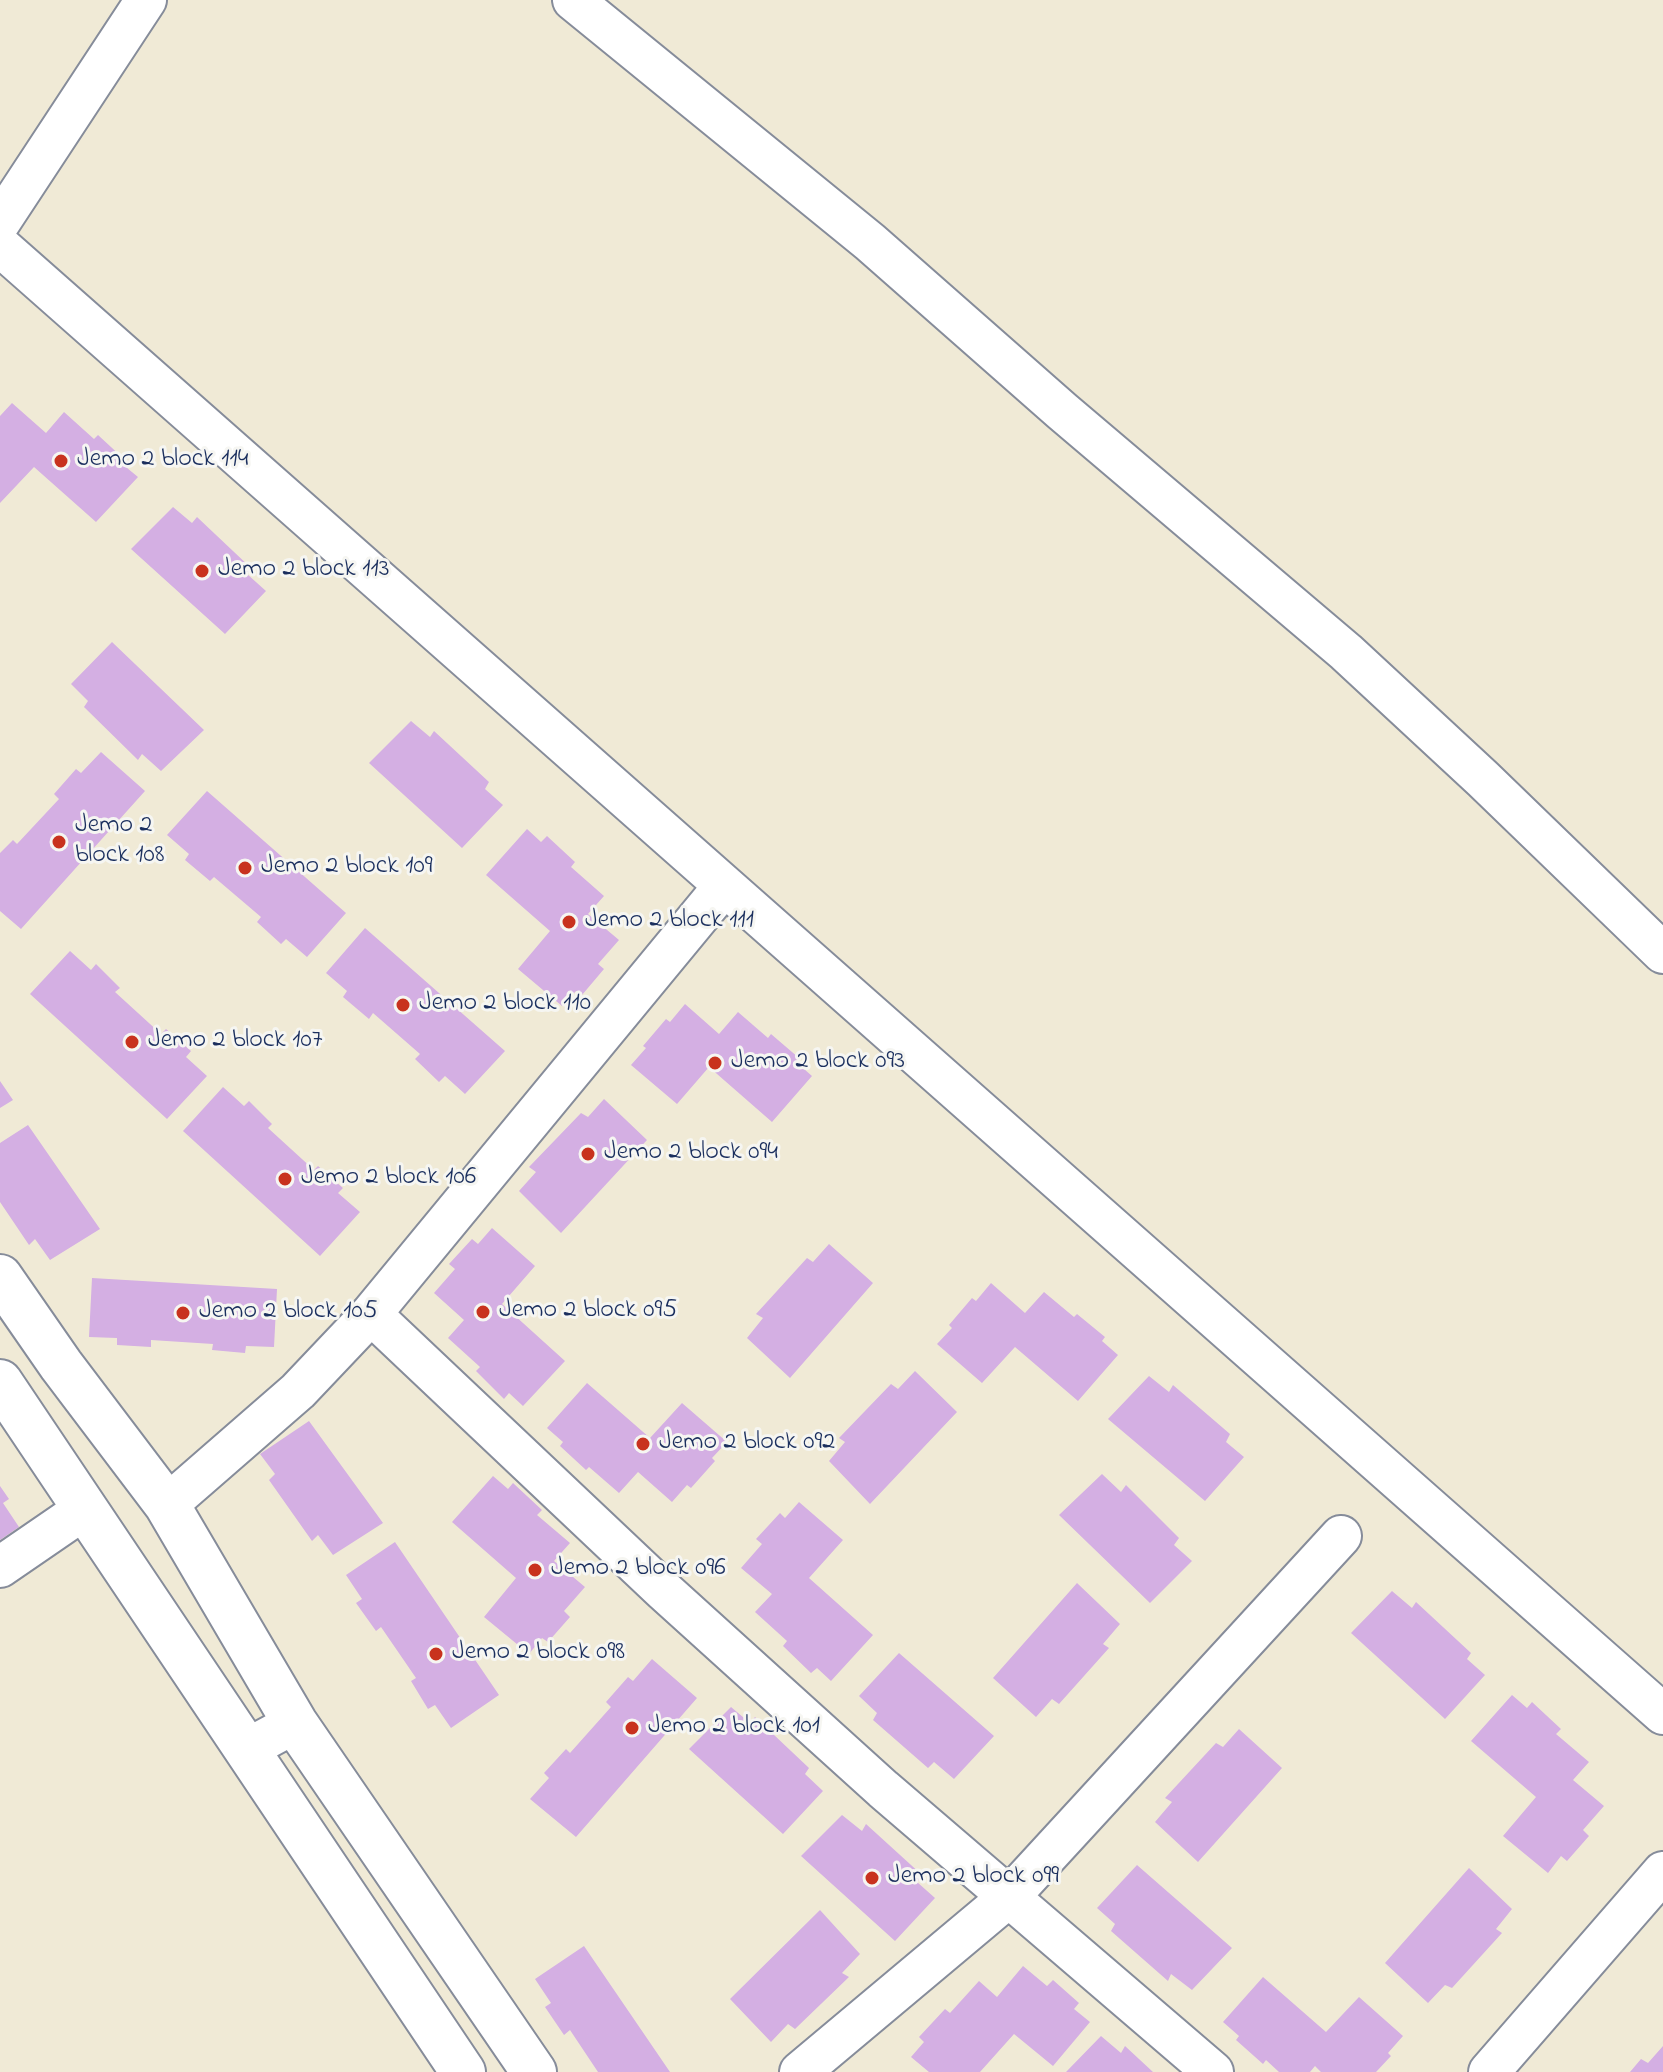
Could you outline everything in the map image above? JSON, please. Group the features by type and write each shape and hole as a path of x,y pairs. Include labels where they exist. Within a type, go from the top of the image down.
{"street":[{"path":"0,222 146,0"},
{"path":"573,0 870,242 1062,411 1346,652 1663,953"},
{"path":"0,246 1663,1714"},
{"path":"167,1505 298,1391 371,1314 724,886"},
{"path":"0,1277 61,1365 167,1505 295,1723 534,2072"},
{"path":"371,1314 674,1600 883,1789 1213,2072"},
{"path":"0,1382 463,2072"},
{"path":"0,1567 86,1508"},
{"path":"800,2072 1010,1896 1341,1536"},
{"path":"247,1749 295,1723"},
{"path":"1489,2072 1663,1872"}],"building":[{"name":"Jemo 2 block 114","path":"12,403 46,433 64,412 94,439 98,435 124,459 121,463 138,477 96,522 34,467 0,503 0,416"},
{"name":"Jemo 2 block 113","path":"173,507 192,523 197,517 251,568 247,574 266,591 225,634 131,549"},
{"path":"112,642 204,730 161,771 142,754 138,760 84,707 88,701 71,684"},
{"path":"411,721 430,737 434,731 489,782 485,789 503,805 462,848 369,763"},
{"name":"Jemo 2 block 108","path":"101,752 145,791 21,929 0,911 0,853 13,840 17,844 59,799 54,794 76,769 81,773"},
{"name":"Jemo 2 block 109","path":"207,791 346,913 307,957 286,939 281,944 257,922 261,917 214,877 210,881 185,860 189,854 167,835"},
{"name":"Jemo 2 block 111","path":"527,829 541,842 547,836 575,862 571,867 604,896 588,914 619,940 598,964 604,969 582,995 576,991 562,1006 518,969 550,931 486,875"},
{"name":"Jemo 2 block 110","path":"365,928 505,1051 465,1094 445,1076 439,1082 415,1059 420,1054 373,1013 369,1019 343,997 347,991 326,973"},
{"name":"Jemo 2 block 107","path":"70,951 91,970 96,964 120,988 115,992 161,1034 166,1029 191,1051 186,1057 207,1076 167,1119 30,994"},
{"name":"Jemo 2 block 093","path":"685,1004 719,1034 738,1012 768,1038 771,1034 799,1058 796,1062 812,1076 772,1122 709,1067 677,1104 631,1065 666,1019 670,1022"},
{"path":"0,1081 13,1100 0,1108"},
{"name":"Jemo 2 block 106","path":"223,1087 244,1106 249,1101 272,1124 268,1128 314,1170 318,1166 343,1188 338,1193 360,1212 320,1256 183,1131"},
{"name":"Jemo 2 block 094","path":"604,1099 647,1140 561,1233 519,1191 536,1172 529,1167 581,1113 588,1117"},
{"path":"28,1125 100,1229 50,1260 35,1239 29,1245 0,1202 0,1143"},
{"name":"Jemo 2 block 095","path":"492,1228 535,1266 502,1304 565,1361 523,1406 509,1393 504,1399 476,1371 480,1367 448,1338 464,1320 434,1293 455,1269 449,1264 472,1239 478,1244"},
{"path":"829,1244 873,1283 790,1378 747,1338 763,1318 756,1314 807,1258 813,1262"},
{"name":"Jemo 2 block 105","path":"92,1278 277,1289 274,1347 246,1346 245,1353 212,1350 213,1344 151,1340 151,1347 117,1345 117,1338 89,1337"},
{"path":"991,1283 1025,1313 1044,1292 1105,1337 1102,1341 1118,1355 1078,1401 1015,1347 982,1383 937,1344 972,1298 976,1301"},
{"path":"915,1371 957,1412 870,1504 829,1461 845,1442 839,1438 891,1384 898,1389"},
{"path":"1149,1376 1169,1392 1173,1385 1230,1434 1226,1442 1244,1457 1205,1501 1108,1419"},
{"name":"Jemo 2 block 092","path":"587,1383 650,1438 682,1403 727,1442 691,1488 687,1485 672,1502 638,1472 619,1493 589,1467 586,1470 560,1446 563,1442 547,1428"},
{"path":"309,1421 383,1523 333,1555 318,1535 312,1541 269,1480 275,1474 260,1454"},
{"path":"1102,1474 1121,1492 1126,1485 1179,1538 1174,1545 1192,1561 1150,1603 1059,1515"},
{"name":"Jemo 2 block 096","path":"493,1476 508,1489 513,1483 542,1510 537,1515 570,1543 554,1561 585,1587 564,1611 570,1617 548,1642 542,1638 529,1654 484,1617 516,1578 452,1522"},
{"path":"0,1486 9,1499 3,1503 19,1527 0,1540"},
{"path":"799,1502 843,1540 809,1578 873,1635 831,1681 817,1668 811,1673 783,1646 787,1641 755,1612 772,1594 741,1568 762,1544 756,1539 780,1513 785,1518"},
{"name":"Jemo 2 block 098","path":"395,1542 499,1695 451,1728 435,1705 428,1709 411,1681 416,1678 381,1627 376,1631 356,1603 362,1599 346,1575"},
{"path":"1077,1583 1120,1624 1103,1644 1109,1648 1059,1704 1052,1699 1036,1717 993,1678"},
{"path":"1392,1591 1412,1608 1416,1602 1471,1653 1467,1659 1485,1675 1445,1719 1351,1633"},
{"path":"899,1653 994,1736 954,1779 934,1762 928,1768 873,1720 877,1713 859,1696"},
{"name":"Jemo 2 block 101","path":"652,1659 697,1698 576,1837 530,1799 549,1778 544,1773 566,1749 570,1753 611,1707 606,1702 628,1677 633,1681"},
{"path":"1512,1695 1527,1708 1532,1702 1561,1729 1556,1734 1589,1762 1573,1780 1604,1806 1583,1830 1589,1836 1567,1861 1561,1856 1548,1873 1503,1836 1536,1797 1471,1741"},
{"path":"731,1707 750,1723 755,1717 809,1768 805,1774 823,1791 783,1834 689,1749"},
{"path":"1239,1729 1282,1768 1198,1862 1155,1822 1172,1802 1165,1798 1216,1743 1223,1747"},
{"name":"Jemo 2 block 099","path":"842,1815 862,1831 866,1824 922,1875 917,1882 935,1898 895,1941 801,1856"},
{"path":"1137,1865 1232,1948 1192,1990 1171,1974 1168,1981 1111,1931 1115,1924 1097,1908"},
{"path":"1469,1868 1512,1909 1496,1929 1502,1933 1452,1988 1445,1985 1428,2003 1385,1963"},
{"path":"820,1910 860,1954 842,1973 849,1977 795,2029 788,2024 771,2042 730,1999"},
{"path":"584,1946 670,2072 598,2072 570,2030 564,2035 545,2007 551,2003 535,1979"},
{"path":"1023,1966 1047,1986 1053,1980 1079,2003 1074,2009 1090,2022 1053,2066 1014,2034 980,2072 929,2072 911,2057 924,2042 919,2037 945,2009 950,2013 979,1981 997,1997"},
{"path":"1263,1977 1326,2032 1359,1997 1403,2036 1388,2053 1391,2056 1376,2072 1321,2072 1315,2066 1310,2072 1279,2072 1266,2060 1263,2064 1236,2040 1239,2036 1223,2022"},
{"path":"1101,2036 1121,2053 1125,2046 1153,2072 1066,2072"},
{"path":"1663,2046 1663,2072 1630,2072 1641,2059 1648,2063"}],"place":[{"name":"Jemo 2 block 114","path":"61,461"},
{"name":"Jemo 2 block 113","path":"202,571"},
{"name":"Jemo 2 block 108","path":"59,842"},
{"name":"Jemo 2 block 109","path":"245,868"},
{"name":"Jemo 2 block 111","path":"569,922"},
{"name":"Jemo 2 block 110","path":"403,1005"},
{"name":"Jemo 2 block 107","path":"132,1042"},
{"name":"Jemo 2 block 093","path":"715,1063"},
{"name":"Jemo 2 block 094","path":"588,1154"},
{"name":"Jemo 2 block 106","path":"285,1179"},
{"name":"Jemo 2 block 095","path":"483,1312"},
{"name":"Jemo 2 block 105","path":"183,1313"},
{"name":"Jemo 2 block 092","path":"643,1444"},
{"name":"Jemo 2 block 096","path":"535,1570"},
{"name":"Jemo 2 block 098","path":"436,1654"},
{"name":"Jemo 2 block 101","path":"632,1728"},
{"name":"Jemo 2 block 099","path":"872,1878"}]}
